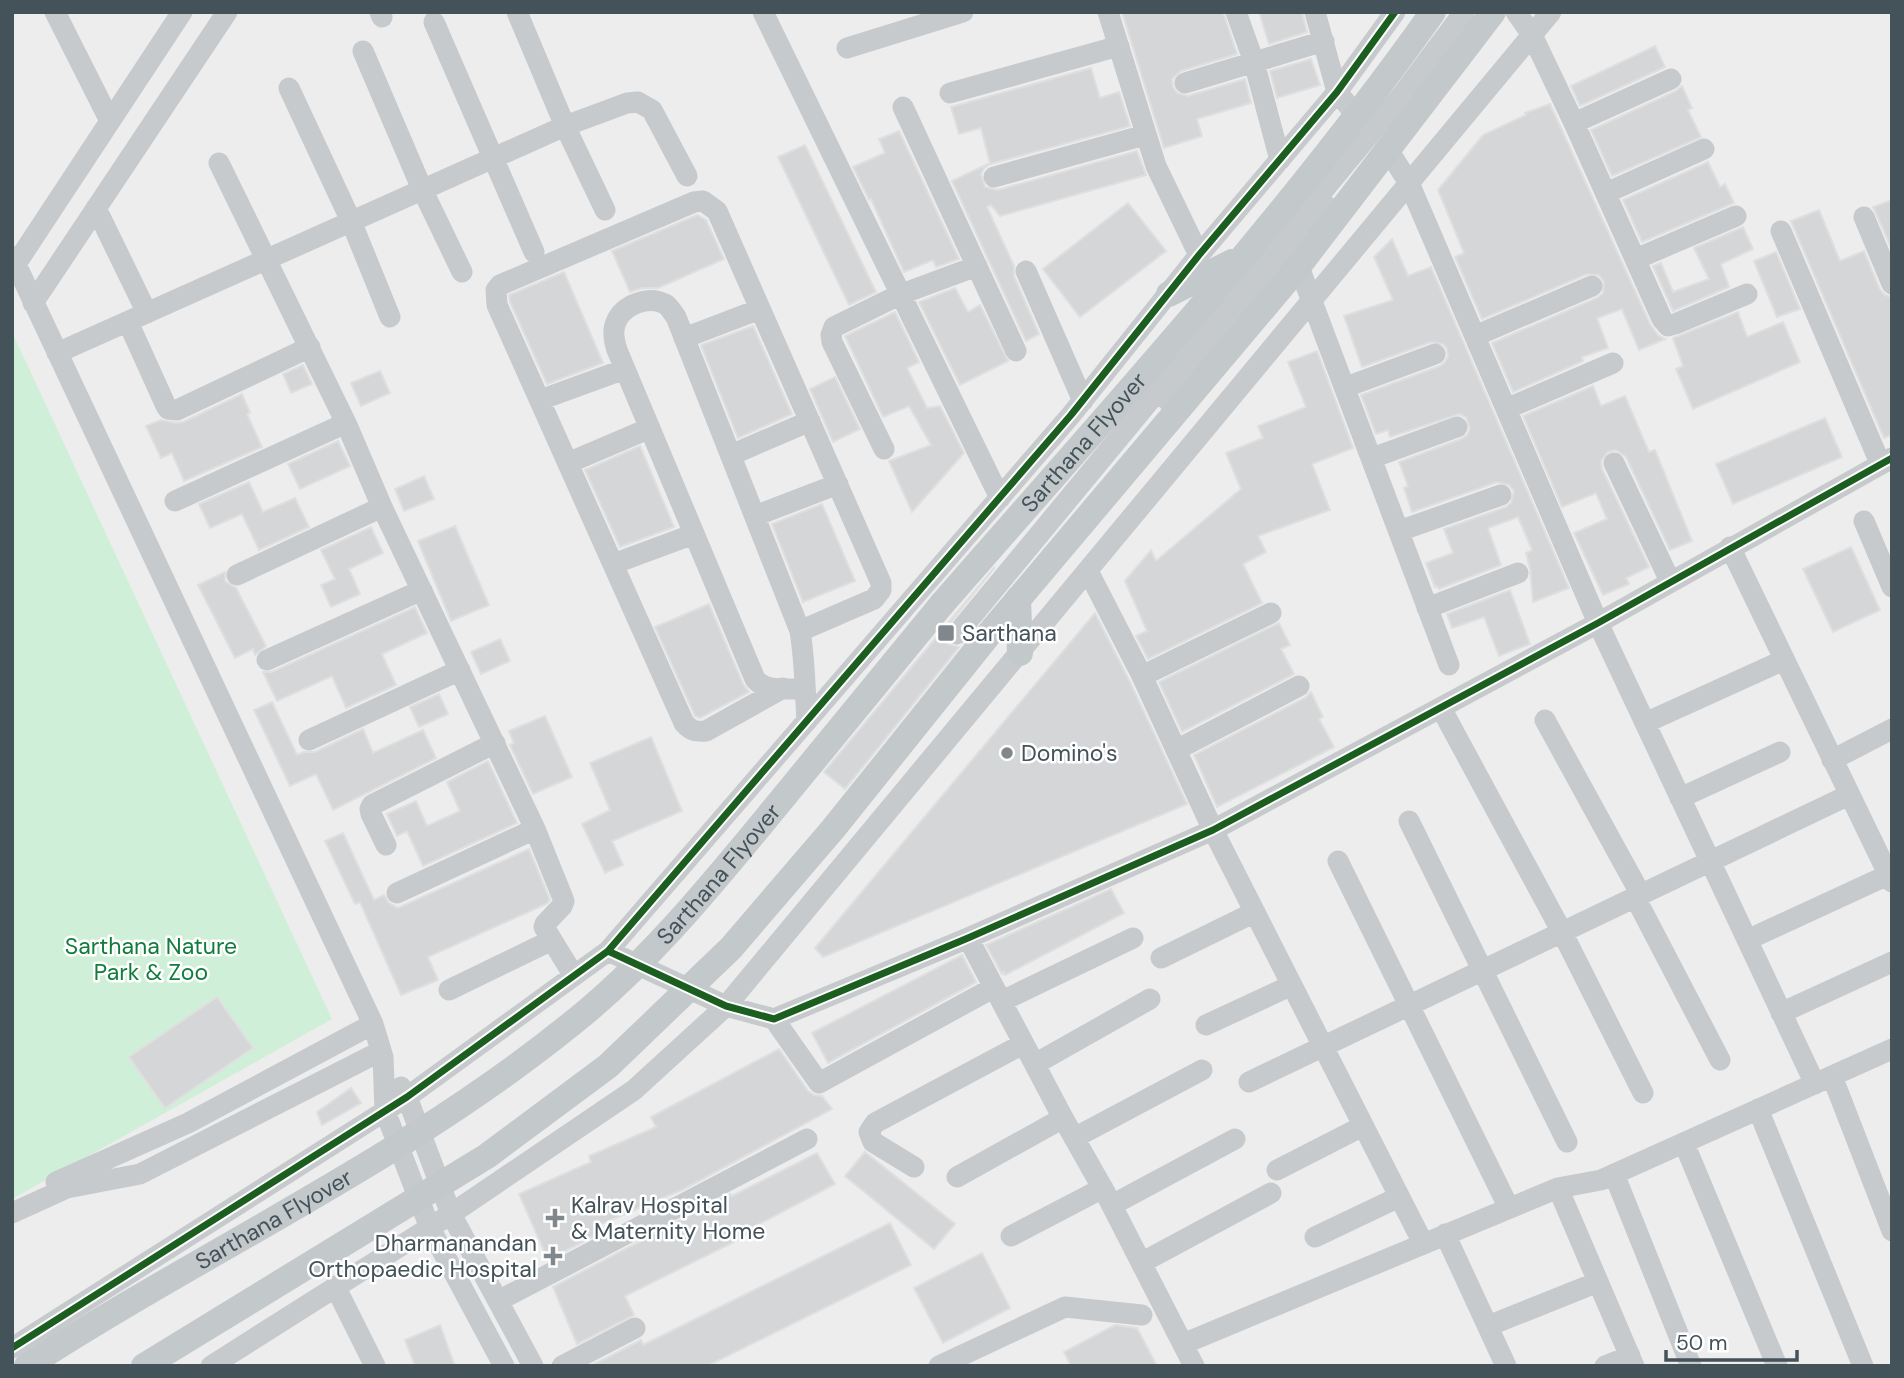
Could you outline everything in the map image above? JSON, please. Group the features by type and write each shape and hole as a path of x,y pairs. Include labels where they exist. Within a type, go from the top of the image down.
{"main road":[{"name":"Sarthana Flyover","path":"27,1366 66,1340 306,1202 461,1104 570,1025 623,978 700,899 942,604 1243,256 1357,116 1433,12"},
{"path":"144,1366 486,1156 608,1066 732,948 832,829 993,628 1015,592 1299,267 1493,12"},
{"path":"1169,294 1243,256"},
{"path":"1015,592 1020,653"}],"street":[{"path":"55,12 110,121"},
{"path":"159,12 169,32"},
{"path":"182,12 14,260 373,1024 382,1054 407,1097 451,1214 533,1366"},
{"path":"33,303 227,12"},
{"path":"517,12 565,126 605,210"},
{"path":"763,12 1000,498"},
{"path":"847,48 922,19 963,12"},
{"path":"1108,12 1145,135 1165,186 1199,255"},
{"path":"1236,12 1254,62 1280,160"},
{"path":"1315,12 1337,92 1357,116"},
{"path":"12,1348 407,1097 608,951 1083,401 1199,255 1337,92 1395,12"},
{"path":"1464,12 1402,95 957,634 1015,592 1373,152 1480,12"},
{"path":"1516,12 1532,35 1574,123 1662,319 1668,326 1747,294"},
{"path":"211,1366 430,1228 634,1090 726,1006 1551,12"},
{"path":"434,22 534,251"},
{"path":"1185,83 1324,41"},
{"path":"950,93 1119,46"},
{"path":"363,51 422,190 461,272"},
{"path":"1574,123 1671,79"},
{"path":"289,88 351,221 390,317"},
{"path":"57,354 494,157 627,103 638,102 652,110 687,176"},
{"path":"903,107 1016,351"},
{"path":"994,177 1145,135"},
{"path":"1606,193 1704,149"},
{"path":"1388,150 1409,183 1598,623 1781,1013 1823,1080 1892,1231"},
{"path":"219,163 310,347 382,507 535,829 564,901 544,928 574,976"},
{"path":"783,688 706,731 697,732 684,723 497,305 496,290 500,285 694,202 703,201 717,211 881,583 881,590 874,599 800,631"},
{"path":"96,208 147,313"},
{"path":"1636,259 1736,216"},
{"path":"1864,216 1892,284"},
{"path":"608,951 726,1006 774,1019 968,938 1213,830 1598,623 1886,461 1781,231"},
{"path":"884,449 832,342 834,327 899,295 977,266"},
{"path":"1299,267 1449,665"},
{"path":"1026,271 1083,401"},
{"path":"1475,336 1592,286"},
{"path":"805,689 761,686 755,679 614,339 615,324 621,313 634,304 651,300 666,304 676,317 800,631 805,689 807,721"},
{"path":"684,338 760,309"},
{"path":"128,322 166,406 172,410 310,347"},
{"path":"1346,387 1435,354"},
{"path":"1506,409 1613,363"},
{"path":"540,400 625,369"},
{"path":"731,455 810,421"},
{"path":"175,501 346,423"},
{"path":"1372,458 1457,427"},
{"path":"568,463 650,428"},
{"path":"1614,463 1670,581"},
{"path":"755,516 838,484"},
{"path":"1399,531 1500,495"},
{"path":"237,575 382,507"},
{"path":"1864,521 1892,587"},
{"path":"613,564 694,534"},
{"path":"1730,547 1890,879 1747,940"},
{"path":"1088,570 1142,676 1213,830 1423,1243"},
{"path":"1427,608 1518,573"},
{"path":"267,660 422,590"},
{"path":"860,660 985,599"},
{"path":"1142,676 1270,613"},
{"path":"1645,723 1784,660"},
{"path":"309,740 460,670"},
{"path":"1176,750 1299,686"},
{"path":"1441,708 1562,932 1643,1093"},
{"path":"1545,720 1638,896 1720,1060"},
{"path":"1832,760 1892,729"},
{"path":"386,845 371,814 372,805 495,743"},
{"path":"1681,798 1780,752"},
{"path":"1249,1082 1849,795"},
{"path":"1409,821 1567,1142"},
{"path":"397,893 535,829"},
{"path":"1338,861 1509,1208"},
{"path":"1161,958 1255,912"},
{"path":"968,938 1194,1366"},
{"path":"774,1019 819,1083 998,995 1133,938"},
{"path":"449,990 552,940"},
{"path":"1781,1013 1892,962"},
{"path":"1206,1025 1292,985"},
{"path":"1035,1063 1150,999"},
{"path":"12,1201 188,1123 373,1024"},
{"path":"914,1167 873,1142 869,1132 875,1123 1023,1044"},
{"path":"1183,1344 1558,1188 1601,1180 1892,1049"},
{"path":"382,1054 385,1111 430,1228 504,1366"},
{"path":"12,1213 67,1188 140,1174 382,1054"},
{"path":"1074,1138 1202,1070"},
{"path":"1758,1109 1863,1366"},
{"path":"957,1177 1063,1118"},
{"path":"1277,1170 1363,1126"},
{"path":"498,1301 807,1139"},
{"path":"1011,1236 1107,1197 1235,1139"},
{"path":"1684,1143 1777,1366"},
{"path":"1614,1174 1691,1366"},
{"path":"1558,1188 1632,1361 1605,1366"},
{"path":"1141,1264 1271,1192"},
{"path":"1315,1237 1399,1197"},
{"path":"1445,1234 1506,1366"},
{"path":"1488,1326 1598,1282"},
{"path":"335,1286 375,1366"},
{"path":"939,1366 1065,1307 1142,1315"},
{"path":"562,1366 635,1328"}],"green space":[{"name":"Sarthana Nature Park & Zoo","path":"12,332 332,1019 12,1199"}],"building":[{"path":"1122,12 1223,12 1237,54 1181,71 1172,79 1173,87 1177,93 1188,96 1245,79 1251,103 1197,119 1202,136 1164,148"},
{"path":"1259,12 1302,12 1307,32 1269,44"},
{"path":"1655,46 1665,67 1580,106 1571,86"},
{"path":"1311,59 1320,85 1277,98 1270,71"},
{"path":"1091,68 1100,98 1119,92 1130,126 990,164 981,174 985,187 998,190 1137,151 1146,175 1000,216 991,205 987,207 1014,266 1014,276 1039,334 1026,341 952,181 990,163 981,128 959,134 951,107"},
{"path":"1682,86 1692,108 1688,110 1701,137 1612,176 1591,130"},
{"path":"1550,104 1650,324 1658,335 1665,339 1639,350 1622,309 1597,318 1608,348 1582,357 1583,361 1513,392 1492,343 1597,298 1603,293 1604,282 1599,275 1587,274 1482,319 1455,257 1464,253 1438,190 1483,135 1526,115 1525,113"},
{"path":"899,131 959,259 936,267 933,260 904,272 871,199 869,200 853,167 885,153 879,139"},
{"path":"805,145 876,292 849,305 778,157"},
{"path":"1708,162 1720,187 1725,184 1734,203 1642,242 1623,200"},
{"path":"1892,200 1892,249 1873,207"},
{"path":"1128,203 1166,251 1080,317 1043,269"},
{"path":"1819,210 1840,261 1864,251 1880,290 1892,297 1892,435 1884,438 1791,221"},
{"path":"697,215 706,220 724,259 658,288 642,288 630,292 612,251"},
{"path":"1743,227 1753,249 1721,264 1729,287 1673,311 1653,266 1661,263 1673,292 1709,279 1694,248"},
{"path":"1392,239 1408,276 1431,267 1569,588 1533,602 1526,553 1532,550 1518,517 1488,528 1501,565 1439,589 1435,587 1426,563 1453,553 1444,529 1506,507 1511,503 1514,491 1509,485 1497,482 1412,512 1404,488 1408,486 1399,462 1461,439 1470,429 1466,417 1459,414 1390,437 1388,430 1376,434 1361,395 1440,366 1448,356 1443,344 1431,342 1362,367 1344,316 1393,300 1374,257"},
{"path":"1776,252 1800,309 1777,317 1754,261"},
{"path":"564,272 603,363 547,384 509,295"},
{"path":"955,288 968,312 980,305 1008,361 960,385 919,302"},
{"path":"895,312 919,362 907,368 927,408 940,406 964,453 912,512 889,461 931,445 909,406 883,417 845,336"},
{"path":"1738,312 1747,337 1783,322 1800,362 1693,409 1676,369 1683,366 1673,338"},
{"path":"753,326 792,414 738,438 701,345"},
{"path":"1317,351 1353,448 1312,464 1330,510 1258,536 1266,552 1243,564 1262,603 1148,659 1136,636 1147,631 1125,581 1151,550 1156,561 1241,489 1226,453 1263,438 1258,426 1306,407 1288,362"},
{"path":"303,365 312,384 291,393 283,374"},
{"path":"380,371 390,393 361,406 351,383"},
{"path":"835,377 860,429 833,442 810,389"},
{"path":"1593,386 1601,406 1625,396 1649,452 1655,450 1692,541 1670,550 1626,457 1616,450 1608,452 1601,461 1602,469 1649,567 1626,578 1629,584 1603,595 1574,533 1607,519 1596,493 1562,507 1523,416"},
{"path":"242,394 250,413 247,414 262,447 184,481 172,453 161,458 146,426 161,420 183,422"},
{"path":"1825,418 1842,457 1733,504 1716,464"},
{"path":"338,441 350,466 300,489 288,464"},
{"path":"640,446 674,527 620,547 585,470"},
{"path":"424,476 434,499 404,511 395,489"},
{"path":"249,482 263,512 295,498 309,527 259,550 242,514 210,528 199,504"},
{"path":"822,504 855,581 803,602 772,524"},
{"path":"455,526 489,605 451,621 418,541"},
{"path":"371,527 383,553 349,569 360,594 331,607 321,585 335,579 321,550"},
{"path":"1851,547 1880,610 1833,632 1803,569"},
{"path":"995,567 944,631 948,644 959,647 845,789 824,772"},
{"path":"225,572 225,581 236,588 266,646 255,655 253,649 235,658 198,585"},
{"path":"1510,590 1530,644 1499,656 1484,617 1452,628 1447,614"},
{"path":"709,604 743,684 749,692 700,718 695,716 655,627"},
{"path":"415,607 427,633 382,654 396,685 346,708 332,676 277,701 263,672 272,672"},
{"path":"1095,613 1187,804 823,957 815,948"},
{"path":"1279,623 1290,645 1281,649 1294,674 1182,732 1159,682"},
{"path":"500,639 510,661 481,674 471,652"},
{"path":"1311,692 1323,717 1319,719 1334,747 1217,807 1194,755 1305,698"},
{"path":"439,694 448,714 419,727 410,707"},
{"path":"272,702 297,755 315,752 363,729 373,753 423,730 436,758 333,810 316,774 290,786 254,710"},
{"path":"545,716 572,777 533,794 510,745 514,743 509,731"},
{"path":"651,737 682,811 612,841 623,865 605,873 582,824 610,810 590,763"},
{"path":"488,761 517,823 423,866 407,831 397,836 387,814 416,801 427,826 460,811 447,782"},
{"path":"343,833 374,900 384,895 389,903 398,908 529,849 550,900 428,957 438,980 401,995 360,902 355,904 325,841"},
{"path":"1111,889 1124,913 1005,975 1004,972 1002,974 986,945"},
{"path":"962,955 976,982 828,1063 812,1033"},
{"path":"217,997 253,1048 165,1108 129,1057"},
{"path":"779,1049 808,1091 822,1096 832,1109 684,1189 601,1224 604,1231 548,1260 519,1194 591,1162 589,1156 656,1127 651,1117"},
{"path":"351,1088 361,1103 322,1125 317,1112"},
{"path":"865,1152 955,1224 934,1249 845,1176"},
{"path":"817,1153 835,1184 748,1230 750,1234 625,1296 634,1315 577,1344 553,1287 730,1194 732,1196"},
{"path":"890,1223 911,1265 707,1366 591,1366 641,1340 643,1345"},
{"path":"982,1253 1010,1308 943,1343 914,1288"},
{"path":"440,1325 455,1366 415,1366 405,1340"},
{"path":"1115,1325 1137,1328 1157,1366 1071,1366 1064,1352"}],"cycle path":[{"path":"12,1348 407,1097 608,951 1071,415 1199,255 1337,92 1395,12"},
{"path":"608,951 726,1006 774,1019 968,938 1213,830 1598,623 1892,458"}],"place":[{"name":"Sarthana","path":"946,633"},
{"name":"Domino's","path":"1007,753"},
{"name":"Kalrav Hospital & Maternity Home","path":"555,1218"},
{"name":"Dharmanandan Orthopaedic Hospital","path":"553,1256"}]}
